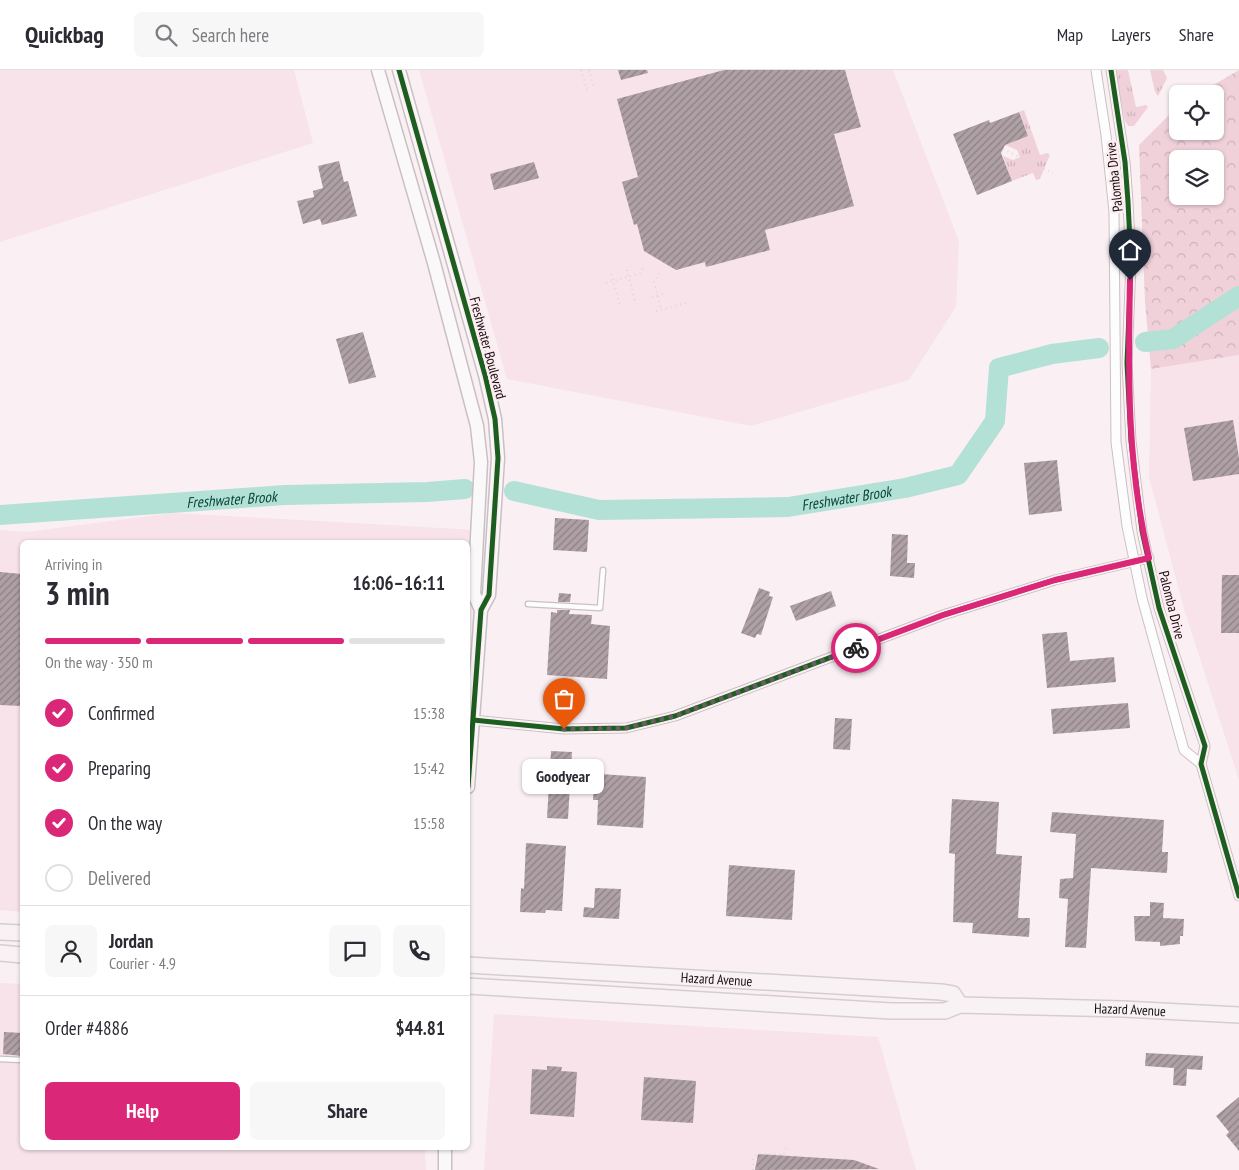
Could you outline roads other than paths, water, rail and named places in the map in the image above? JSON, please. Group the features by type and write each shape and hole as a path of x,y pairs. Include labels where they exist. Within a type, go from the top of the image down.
{"main road":[{"path":"0,932 20,933"},
{"path":"0,953 20,955"},
{"name":"Hazard Avenue","path":"470,965 940,992 953,994 960,1005"},
{"name":"Hazard Avenue","path":"470,986 891,1011 945,1011 960,1005 1113,1008 1239,1015"},
{"path":"772,1005 793,992 817,986"}],"street":[{"name":"Freshwater Boulevard","path":"378,70 434,263 477,426 482,462 474,594 481,610"},
{"name":"Freshwater Boulevard","path":"399,70 485,374 495,419 498,458 489,595 481,610 470,760"},
{"name":"Palomba Drive","path":"1096,70 1108,151 1114,212 1116,442 1127,526 1142,598 1184,750 1201,764"},
{"name":"Palomba Drive","path":"1110,70 1123,148 1128,202 1131,263 1127,363 1131,441 1142,531 1159,608 1205,746 1201,764 1239,896"},
{"name":"Palomba Drive","path":"1108,151 1123,148"},
{"path":"434,263 453,258"},
{"path":"1115,403 1129,404"},
{"path":"473,720 564,729 626,728 675,716 943,615 1055,580 1149,558"},
{"path":"445,1150 445,1170"}],"lane":[{"path":"528,604 600,608 603,570"},
{"path":"0,1058 20,1060"}],"waterway":[{"name":"Freshwater Brook","path":"1145,342 1173,339 1239,296"},
{"name":"Freshwater Brook","path":"514,491 599,510 788,507 905,488 958,475 995,421 999,368 1052,354 1099,348"},
{"name":"Freshwater Brook","path":"0,515 285,495 427,492 465,489"}],"place":[{"name":"Goodyear","path":"564,729"}]}
